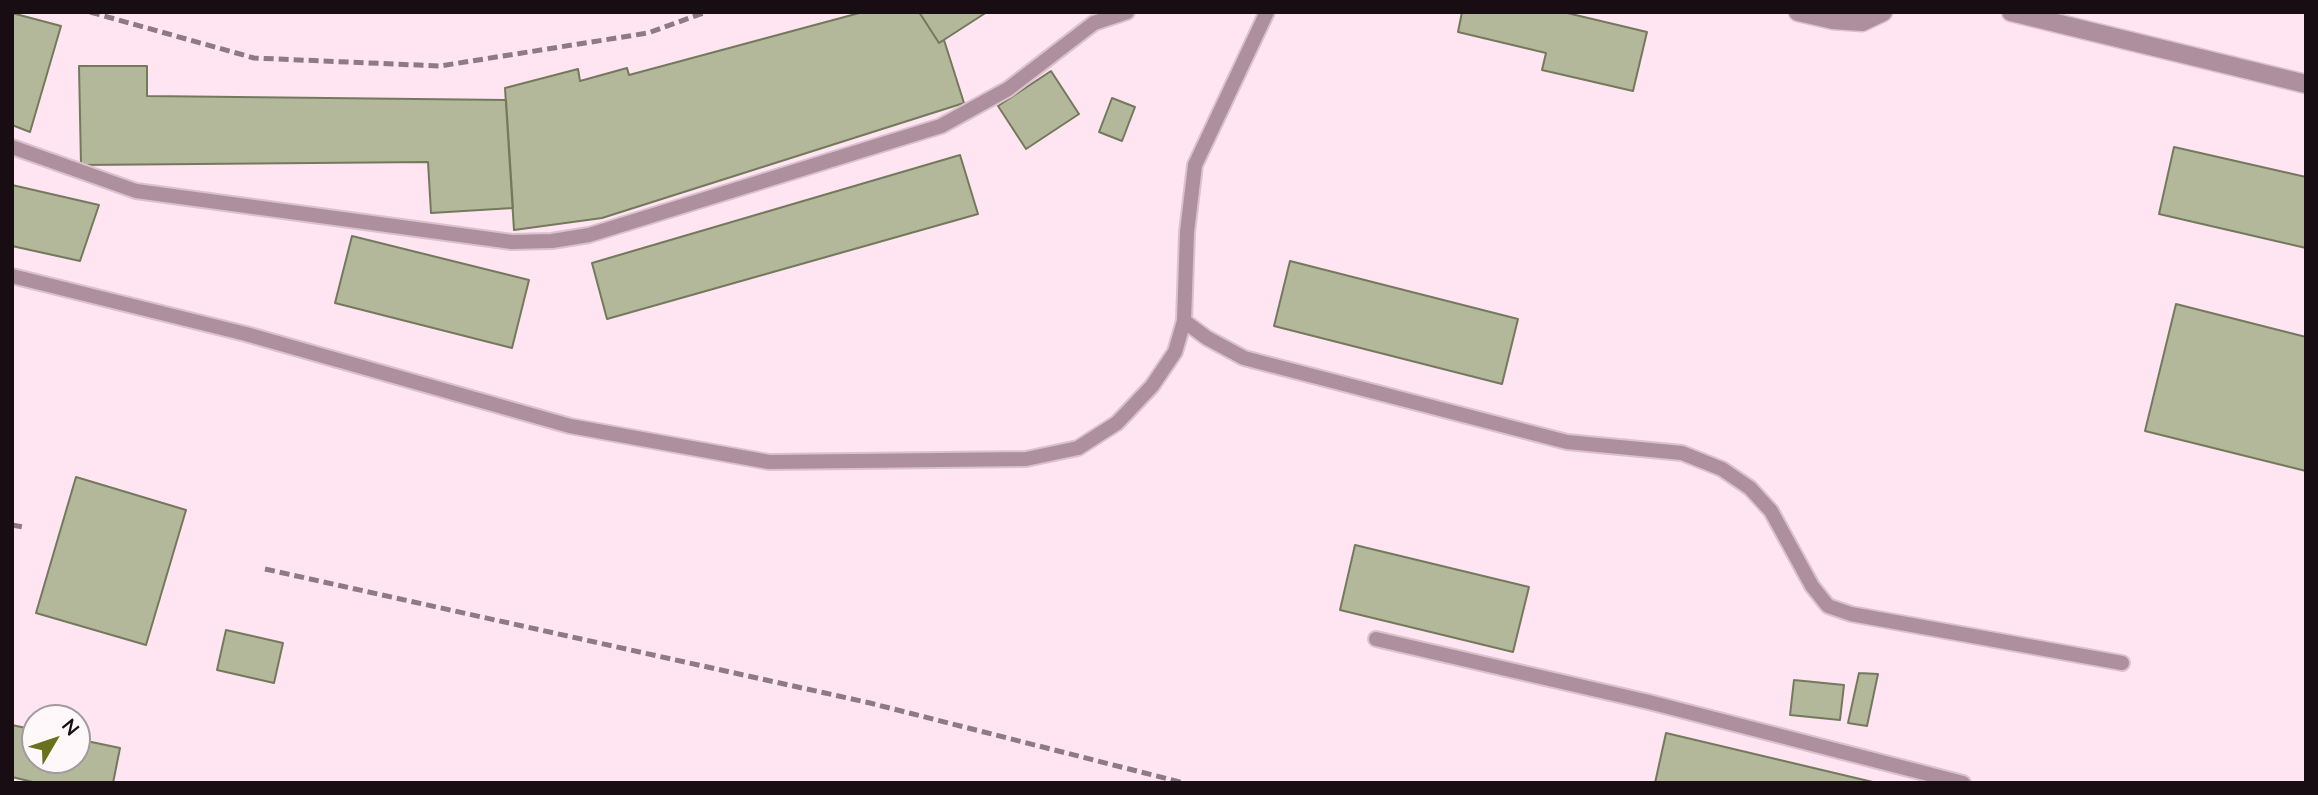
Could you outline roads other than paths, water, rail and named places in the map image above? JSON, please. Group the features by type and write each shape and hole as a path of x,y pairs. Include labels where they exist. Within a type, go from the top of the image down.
{"street":[{"path":"1798,12 1833,20 1862,22 1883,12"},
{"path":"2011,12 2306,84"}],"lane":[{"path":"12,147 136,191 512,242 552,241 589,235 941,126 1008,89 1094,23 1127,12"},
{"path":"12,276 246,334 570,426 769,462 1026,459 1078,448 1116,423 1152,386 1175,352 1184,321 1187,232 1195,166 1267,12"},
{"path":"1184,321 1244,358 1567,442 1682,453 1722,469 1749,488 1772,511 1812,586 1828,606 1851,614 2122,663"},
{"path":"1376,639 1650,702 1963,783"}],"railway":[{"path":"90,12 254,58 440,66 648,33 706,12"},
{"path":"12,525 23,527"},
{"path":"265,569 870,703 1184,783"}]}
